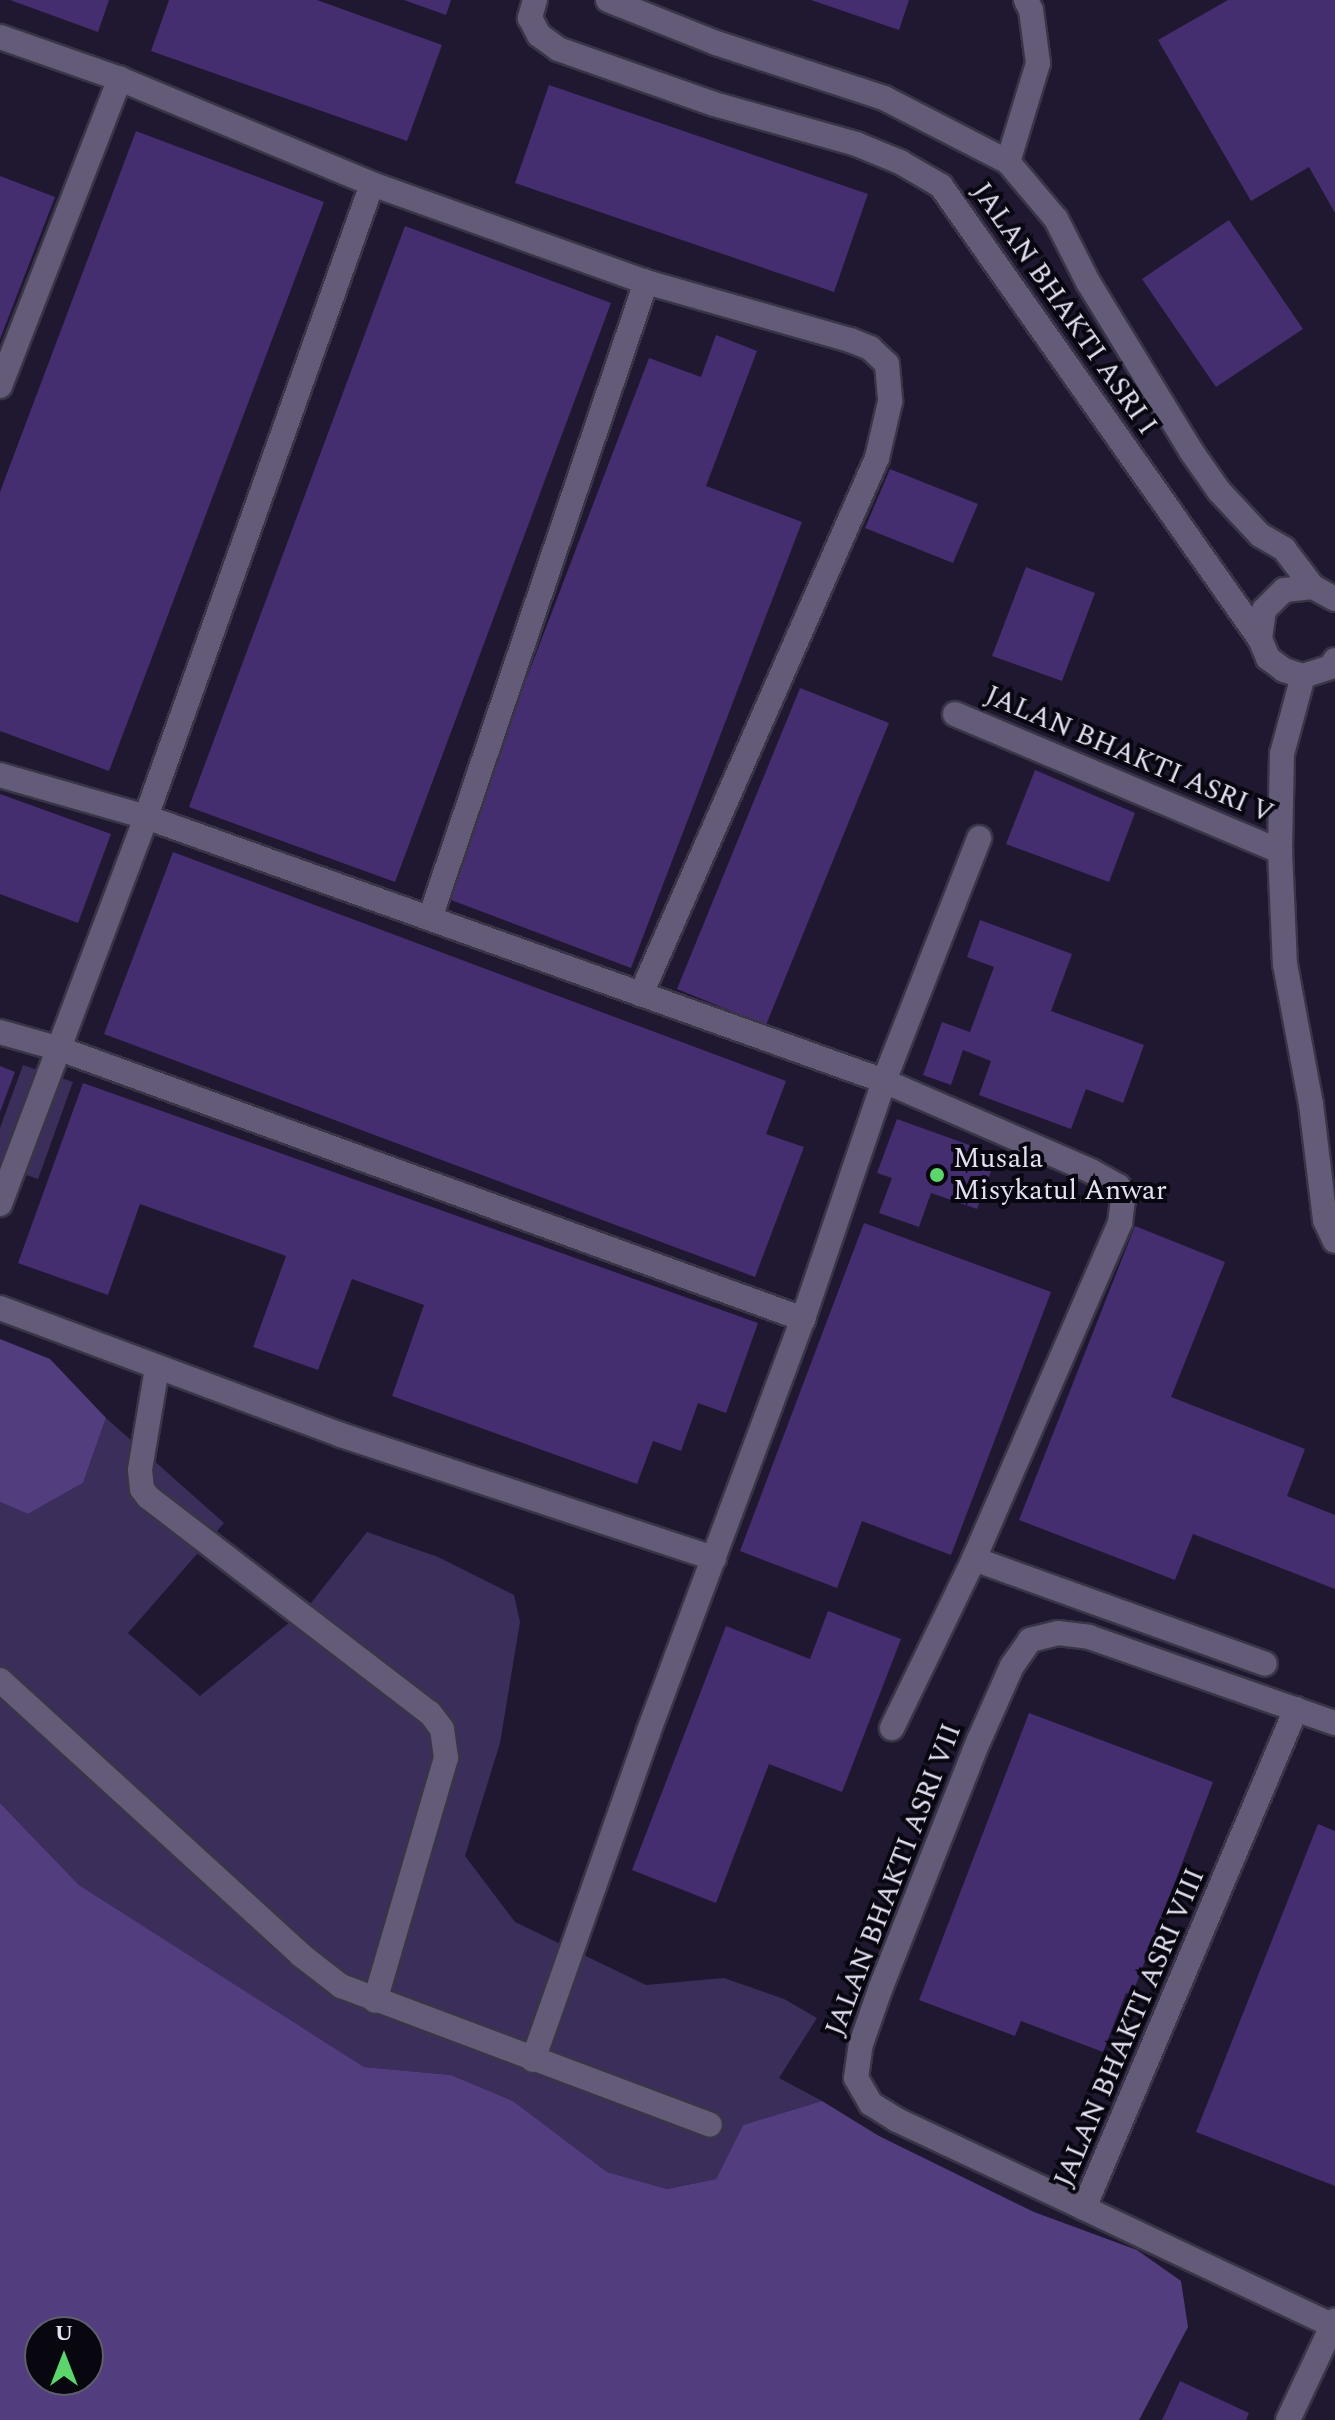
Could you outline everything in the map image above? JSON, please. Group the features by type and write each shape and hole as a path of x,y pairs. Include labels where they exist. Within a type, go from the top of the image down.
{"street":[{"path":"608,0 716,43 884,98 1008,162 1056,219 1095,295 1219,491 1260,535 1284,549 1313,587 1335,599"},
{"path":"1008,162 1038,63 1031,10 1026,0"},
{"name":"JALAN BHAKTI ASRI I","path":"533,9 539,35 558,49 714,104 856,144 900,162 941,186 1260,639 1268,658 1284,670 1303,676"},
{"path":"0,37 120,79 372,184 646,282 870,348 887,364 890,402 877,458 641,994"},
{"path":"0,386 120,79"},
{"path":"0,1204 146,817 372,184"},
{"path":"430,918 646,282"},
{"path":"1260,639 1264,610 1284,590 1313,587"},
{"path":"1335,660 1331,667 1303,676 1282,754 1280,851 1285,964 1311,1104 1325,1220 1335,1241"},
{"name":"JALAN BHAKTI ASRI V","path":"955,714 1280,851"},
{"path":"0,775 146,817 884,1081 1113,1181 1123,1199 1120,1223 974,1559 892,1728"},
{"path":"533,2060 803,1319 884,1081 979,838"},
{"path":"0,1032 60,1049 803,1319"},
{"path":"0,1308 341,1435 714,1558"},
{"path":"157,1368 140,1470 142,1489 148,1497 430,1713 442,1729 446,1758 375,2001"},
{"path":"974,1559 1265,1664"},
{"name":"JALAN BHAKTI ASRI VII","path":"1084,2208 897,2120 871,2104 856,2078 861,2044 881,1987 979,1740 1012,1666 1030,1640 1058,1633 1089,1637 1296,1709"},
{"path":"0,1680 322,1973 341,1986 710,2125"},
{"path":"1296,1709 1335,1723"},
{"name":"JALAN BHAKTI ASRI VIII","path":"1296,1709 1084,2208 1333,2323"},
{"path":"1288,2420 1333,2323"}],"shaded area":[{"path":"23,1065 73,1082 38,1179 0,1166 0,1128"},
{"path":"0,1339 50,1359 106,1418 83,1483 28,1514 0,1502"},
{"path":"106,1418 224,1523 128,1633 200,1696 307,1608 367,1532 438,1557 514,1595 520,1622 500,1743 465,1856 515,1922 646,1985 724,1978 784,1999 817,2018 779,2078 822,2101 743,2125 716,2179 667,2189 607,2172 513,2101 451,2075 364,2067 79,1885 0,1803 0,1502 28,1514 83,1483"},
{"path":"0,1803 79,1885 364,2067 451,2075 513,2101 607,2172 667,2189 716,2179 743,2125 822,2101 879,2136 1034,2212 1137,2250 1181,2281 1188,2327 1139,2420 0,2420"}],"building":[{"path":"10,0 109,0 98,32"},
{"path":"169,0 317,0 442,45 407,141 151,51"},
{"path":"404,0 451,0 446,15"},
{"path":"811,0 909,0 899,30"},
{"path":"1228,0 1335,0 1335,213 1309,167 1251,201 1158,40"},
{"path":"549,85 868,194 834,292 515,183"},
{"path":"136,131 324,202 109,771 0,731 0,492"},
{"path":"0,176 55,197 0,339"},
{"path":"1229,220 1303,329 1216,387 1142,279"},
{"path":"405,226 611,303 395,882 189,807"},
{"path":"716,335 757,351 706,486 802,522 631,968 443,897 649,358 701,377"},
{"path":"890,469 978,504 953,563 865,528"},
{"path":"1026,567 1095,593 1062,681 992,656"},
{"path":"800,688 889,723 766,1025 677,989"},
{"path":"1035,770 1135,813 1109,882 1006,844"},
{"path":"0,794 111,834 78,923 0,894"},
{"path":"173,852 786,1081 766,1134 804,1147 755,1277 104,1034"},
{"path":"980,920 1072,954 1051,1011 1144,1045 1123,1103 1086,1089 1071,1129 979,1095 991,1061 963,1050 951,1085 923,1075 942,1022 970,1032 994,967 967,957"},
{"path":"0,1066 15,1072 0,1112"},
{"path":"83,1083 758,1323 726,1413 698,1403 681,1451 653,1441 637,1484 392,1396 424,1305 352,1279 318,1370 253,1347 286,1256 140,1204 108,1295 18,1263"},
{"name":"Musala Misykatul Anwar","path":"897,1119 997,1155 977,1209 931,1193 919,1227 879,1213 892,1178 877,1173"},
{"path":"864,1223 1051,1292 951,1555 862,1521 837,1588 740,1551"},
{"path":"1135,1226 1225,1262 1171,1397 1305,1449 1287,1496 1335,1515 1335,1589 1193,1534 1175,1580 1019,1520"},
{"path":"828,1611 901,1639 842,1792 769,1764 716,1903 632,1870 726,1626 810,1659"},
{"path":"1029,1713 1213,1782 1132,1995 1126,1993 1103,2052 1021,2021 1015,2036 919,2000"},
{"path":"1318,1824 1335,1831 1335,2186 1196,2132"},
{"path":"1180,2381 1249,2413 1246,2420 1162,2420"}],"place":[{"name":"Musala Misykatul Anwar","path":"937,1175"}]}
